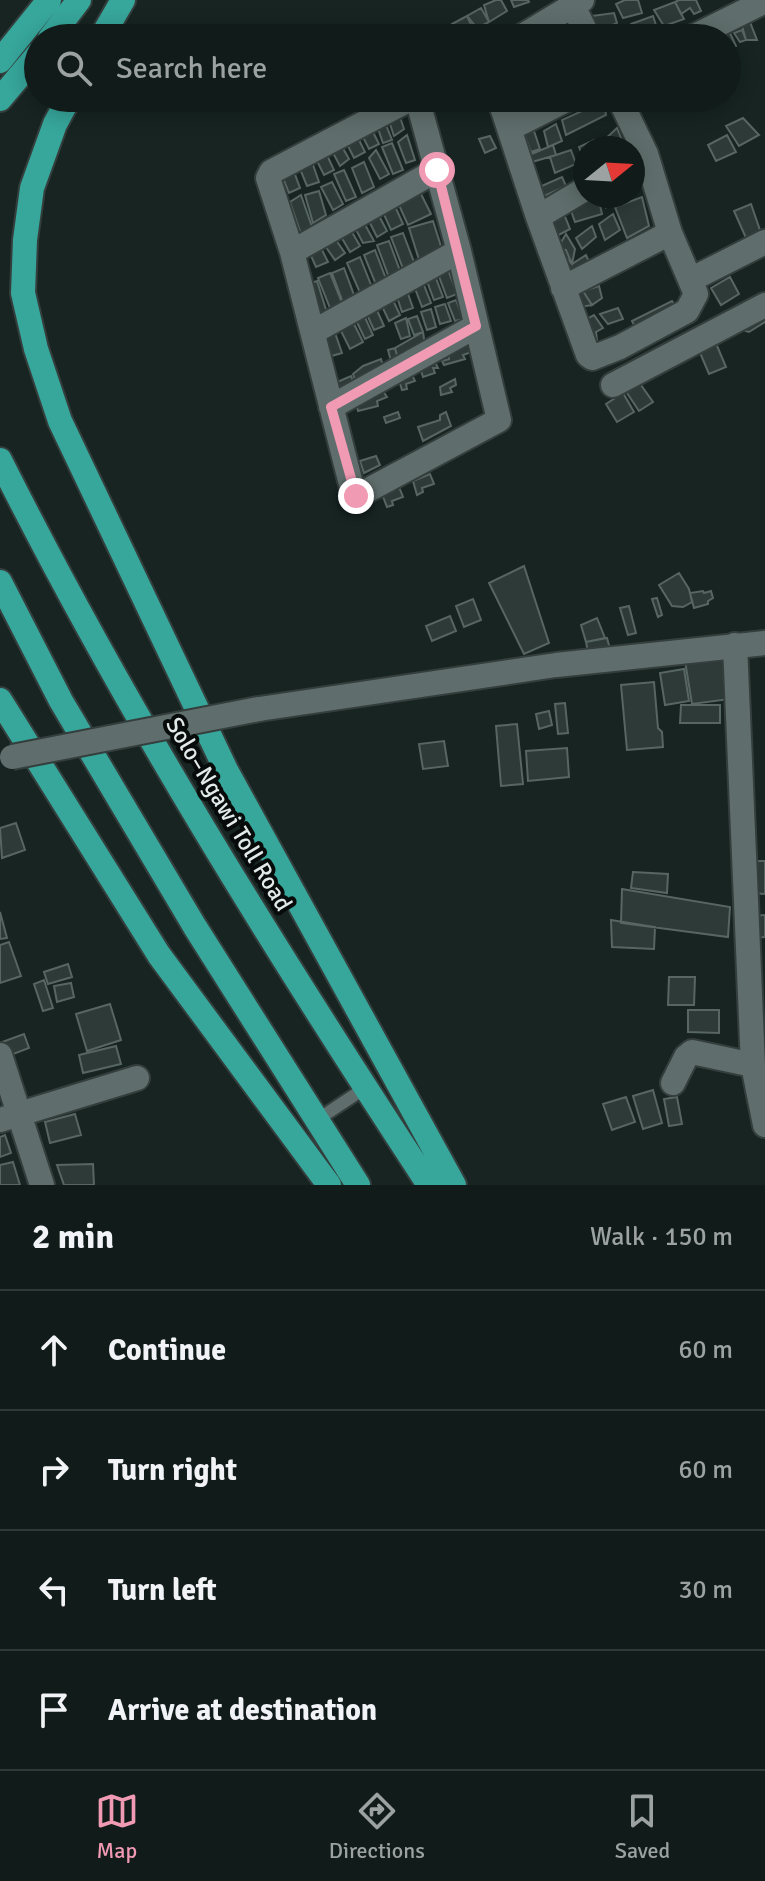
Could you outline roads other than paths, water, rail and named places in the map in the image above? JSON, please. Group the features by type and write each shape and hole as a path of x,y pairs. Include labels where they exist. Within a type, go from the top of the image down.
{"highway":[{"path":"30,24 49,0"},
{"path":"61,24 79,0"},
{"path":"109,24 123,0"},
{"path":"0,61 24,31"},
{"path":"0,99 24,71"},
{"path":"61,112 32,188 25,240 23,293 36,349 60,421 226,770 454,1185"},
{"name":"Solo–Ngawi Toll Road","path":"0,460 122,690 236,882 429,1185"},
{"path":"0,582 61,701 195,927 358,1185"},
{"path":"0,700 159,955 329,1185"}],"street":[{"path":"540,24 575,1 584,24"},
{"path":"719,24 765,1"},
{"path":"387,112 268,174 292,252 353,492 357,496 497,423 499,416 459,251 418,112"},
{"path":"505,112 563,288 592,358 620,347 687,311 696,294 645,170"},
{"path":"511,128 542,112"},
{"path":"624,112 632,136"},
{"path":"292,252 437,170"},
{"path":"538,217 573,196"},
{"path":"563,288 670,233"},
{"path":"700,275 765,242"},
{"path":"313,332 459,251"},
{"path":"613,385 765,305"},
{"path":"331,407 476,326"},
{"path":"6,756 259,709 556,665 765,643"},
{"path":"735,645 753,1065 765,1125"},
{"path":"673,1083 686,1057 692,1052 753,1065"},
{"path":"0,1055 10,1117 42,1185"},
{"path":"10,1117 137,1078"}],"lane":[{"path":"317,1120 365,1088"}]}
